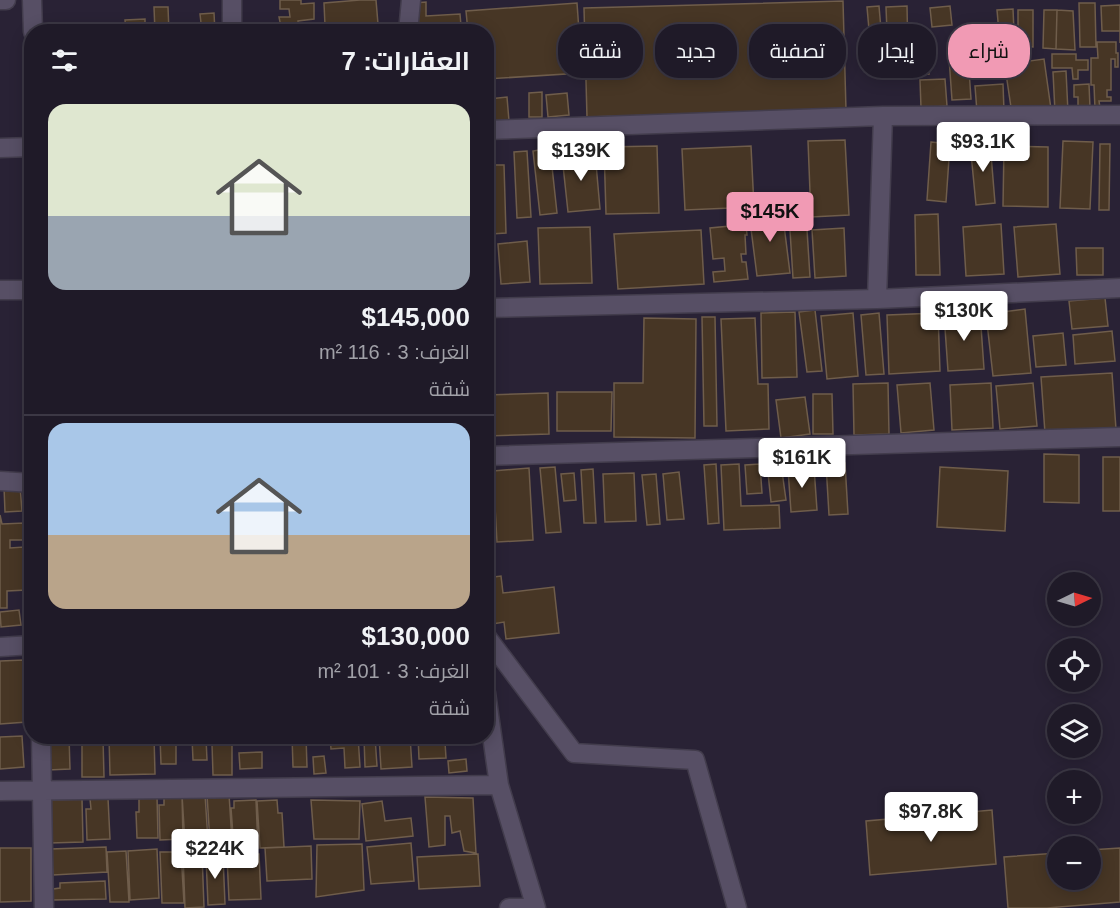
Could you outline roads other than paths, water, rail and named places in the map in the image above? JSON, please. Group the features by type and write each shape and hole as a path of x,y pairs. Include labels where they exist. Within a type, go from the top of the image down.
{"street":[{"path":"0,0 6,0"},
{"path":"32,0 33,24"},
{"path":"232,0 232,24"},
{"path":"409,24 411,0"},
{"path":"494,130 883,116 1120,116"},
{"path":"877,299 883,116"},
{"path":"0,148 24,147"},
{"path":"494,308 877,299 1120,288"},
{"path":"0,290 24,290"},
{"path":"494,456 1120,437"},
{"path":"0,481 24,482"},
{"path":"0,646 24,645"},
{"path":"494,647 574,753 695,760 737,908"},
{"path":"41,744 44,908"},
{"path":"493,744 499,784 536,908 509,908"},
{"path":"0,791 499,784"}]}
